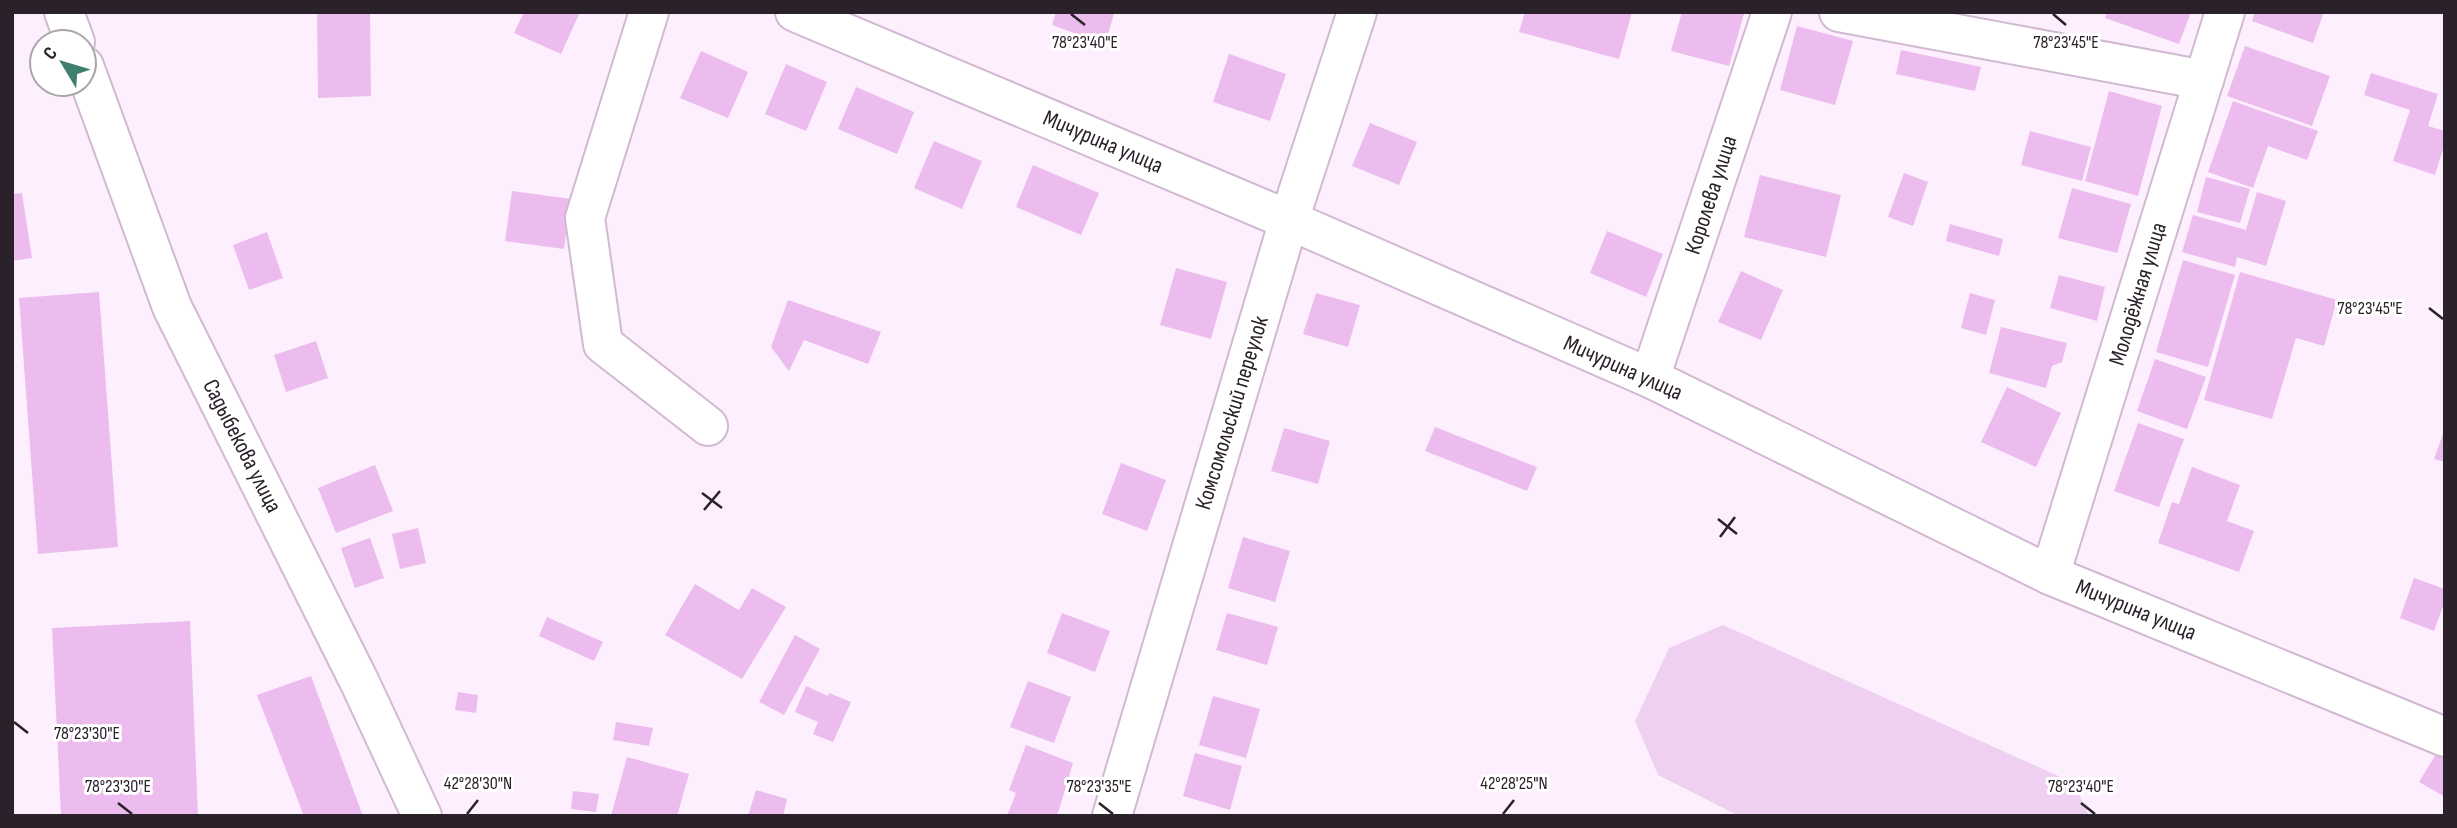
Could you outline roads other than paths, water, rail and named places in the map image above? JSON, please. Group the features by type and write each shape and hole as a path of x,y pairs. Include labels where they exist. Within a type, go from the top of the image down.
{"street":[{"path":"649,12 585,218 603,344 708,426"},
{"name":"Мичурина улица","path":"795,12 1289,220 1650,379 2050,575 2445,737"},
{"name":"Комсомольский переулок","path":"1112,816 1289,220 1357,12"},
{"name":"Королева улица","path":"1650,379 1772,12"},
{"path":"1839,12 2204,80"},
{"name":"Молодёжная улица","path":"2050,575 2225,12"},
{"name":"Садыбекова улица","path":"96,98 172,307 360,683 422,816"}]}
